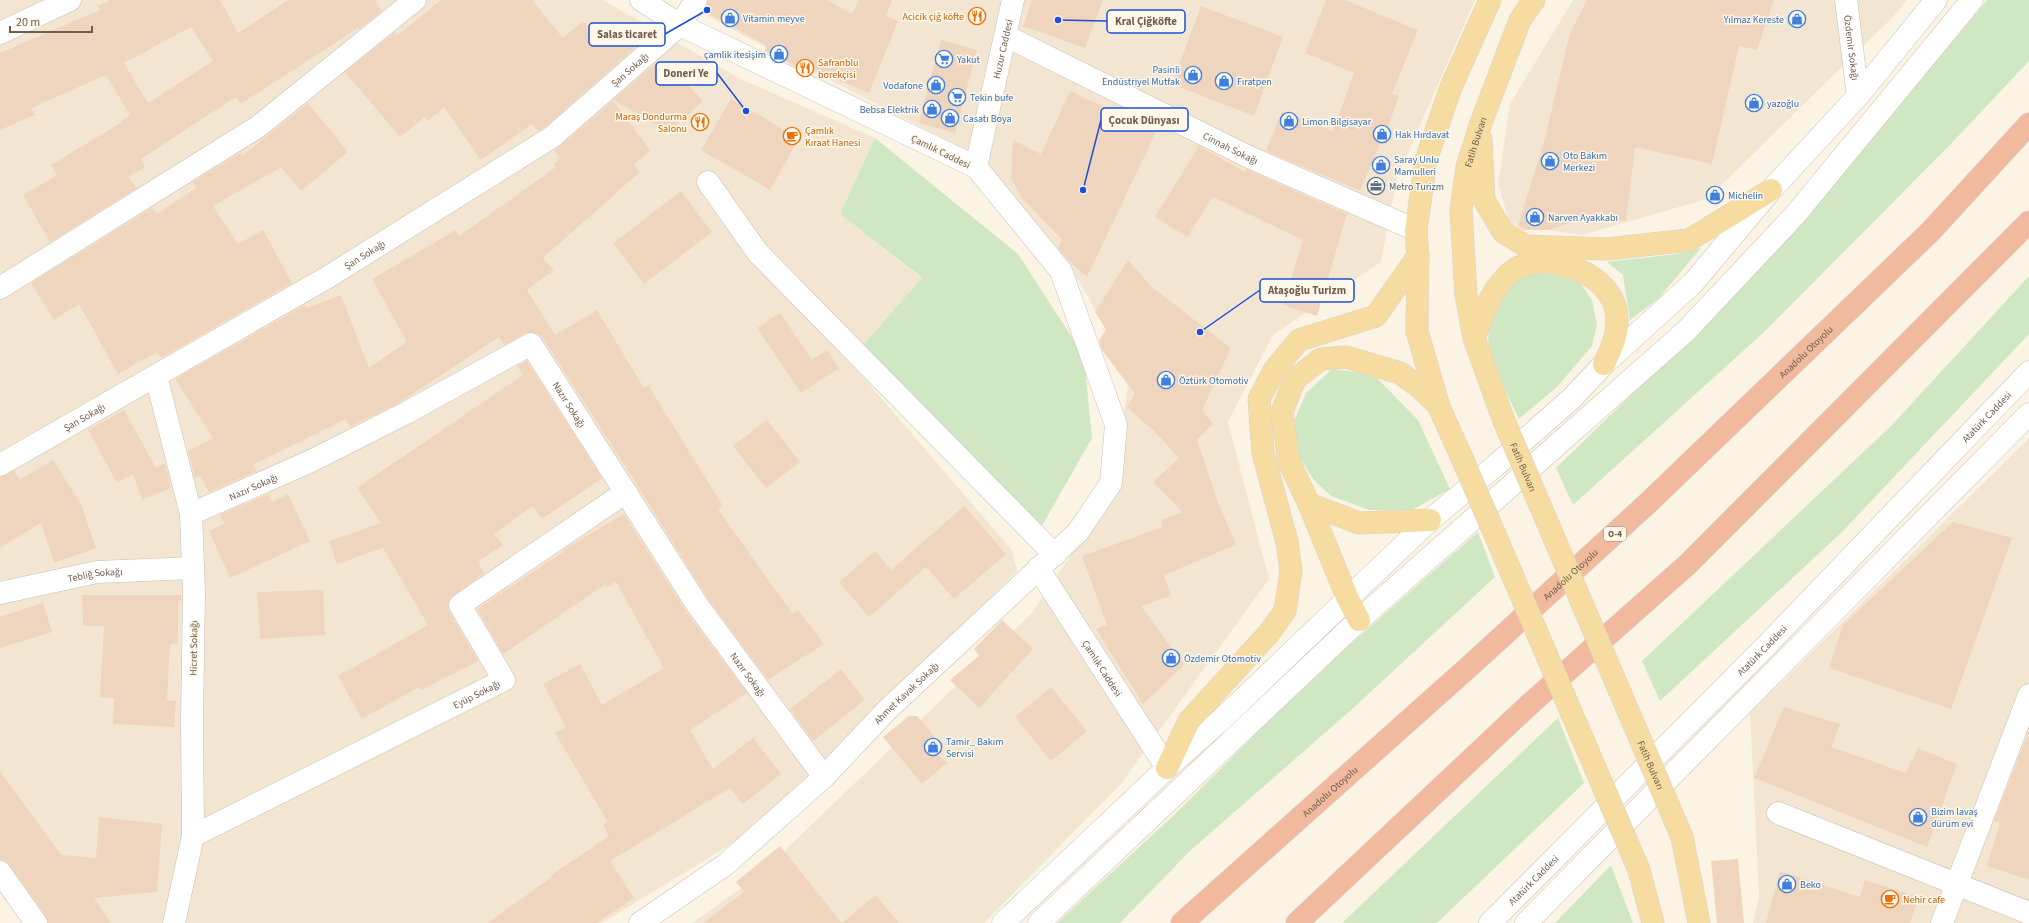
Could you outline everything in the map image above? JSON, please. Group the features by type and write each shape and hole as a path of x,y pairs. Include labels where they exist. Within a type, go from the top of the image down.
{"highway":[{"name":"Anadolu Otoyolu","path":"1182,923 1472,664 1648,503 1931,231 2029,124"},
{"path":"1297,923 1530,704 1688,564 2029,222"}],"main road":[{"path":"1490,0 1451,87 1426,160 1416,230 1418,256 1418,331 1439,407 1639,870 1653,923"},
{"name":"Fatih Bulvarı","path":"1534,0 1520,20 1481,124 1467,167 1461,210 1466,295 1474,338 1504,421 1682,837 1699,923"},
{"path":"1481,124 1484,200 1503,232 1526,246 1607,249 1688,240 1771,190"},
{"path":"1167,768 1189,721 1269,633 1285,611 1291,571 1287,542 1263,453 1260,399 1274,369 1299,340 1376,316 1418,256"},
{"path":"1474,338 1484,312 1497,286 1517,268 1540,262 1571,266 1594,278 1610,295 1618,317 1616,339 1604,364"},
{"path":"1359,620 1347,597 1309,504 1288,462 1282,412 1295,379 1321,359 1346,357 1400,374 1419,387 1439,407"},
{"path":"1309,504 1359,523 1430,520"}],"street":[{"path":"0,33 70,0"},
{"path":"0,288 259,126 415,0"},
{"name":"Çamlık Caddesi","path":"641,0 680,26 976,167 1061,271 1116,425"},
{"name":"Şan Sokağı","path":"0,466 328,277 552,137 680,26 696,0"},
{"name":"Huzur Caddesi","path":"976,167 1013,0"},
{"name":"Özdemir Sokağı","path":"1846,0 1858,96"},
{"path":"1004,923 1167,768 1222,719 1347,597 1430,520 1547,420 1604,364 1693,283 1771,190 1858,96 1936,0"},
{"path":"1040,923 1359,620 1686,331 1795,215 1972,0"},
{"name":"Cinnah Sokağı","path":"1006,36 1249,157 1416,230"},
{"path":"1795,215 1802,192 1850,134 1858,96"},
{"name":"Çamlık Caddesi","path":"708,182 758,253 1046,562 1167,768"},
{"name":"Nazır Sokağı","path":"191,514 311,461 406,413 531,344 698,606 824,777"},
{"name":"Atatürk Caddesi","path":"1490,923 1765,647 2029,372"},
{"name":"Hicret Sokağı","path":"156,376 191,514 193,836 174,923"},
{"path":"1526,923 2029,414"},
{"name":"Ahmet Kavak Sokağı","path":"640,923 725,865 824,777 887,710 1078,532 1111,483 1116,425"},
{"name":"Eyüp Sokağı","path":"193,836 504,680 460,605 626,492"},
{"name":"Tebliğ Sokağı","path":"0,593 98,572 192,568"},
{"path":"1942,923 2029,695"},
{"path":"1778,814 2029,913"},
{"path":"0,872 36,923"}],"shaded area":[{"path":"0,0 603,0 743,80 875,138 840,214 922,279 863,345 844,355 1012,550 1017,571 759,827 602,923 47,923 0,862"},
{"path":"680,0 1475,0 1397,178 1381,262 1273,335 1228,422 1269,579 1120,785 984,923 692,923 758,876 1031,614 1116,488 1129,373 1081,284 968,151 746,37"},
{"path":"1573,0 1907,0 1893,17 1707,199 1582,235 1510,224 1498,184 1510,104"},
{"path":"2029,438 2029,923 1753,923 1759,896 1750,713"}],"green space":[{"path":"1987,0 2029,0 2029,61 1948,147 1763,333 1573,505 1556,468 1702,326 1804,221"},
{"path":"875,138 1018,254 1084,356 1092,438 1035,538 863,345 922,278 840,214"},
{"path":"1701,248 1658,299 1630,320 1623,275 1607,262 1676,254"},
{"path":"1535,270 1561,272 1581,284 1592,300 1597,325 1592,346 1557,387 1519,419 1488,354 1489,313 1508,279"},
{"path":"2029,276 2029,334 1842,532 1660,701 1642,661 1892,425"},
{"path":"1332,369 1373,374 1418,420 1450,489 1412,510 1369,510 1331,496 1314,480 1298,455 1294,421 1306,393"},
{"path":"1478,532 1495,577 1350,711 1191,850 1120,923 1057,923 1174,815 1315,675"},
{"path":"1558,718 1584,783 1437,923 1342,923"},
{"path":"1611,865 1633,923 1555,923"}],"building":[{"path":"111,0 220,0 238,33 288,0 375,0 382,11 359,29 358,28 241,104 236,97 141,159 145,167 128,177 137,188 50,242 23,195 57,175 51,165 122,122 121,121 130,115 106,75 31,108 35,115 0,130 0,53 100,10 98,6","holes":["191,27 213,61 148,103 124,63"]},
{"path":"441,0 532,0 563,38 583,21 605,46 630,26 642,41 545,127 538,131 532,124 481,160 444,107 428,121 425,117 400,137 345,72 395,32 397,36"},
{"path":"708,0 827,0 852,14 859,0 892,0 886,16 898,21 869,93 813,70 811,74 764,51 767,46 704,11"},
{"path":"1032,0 1103,0 1085,48 1023,26"},
{"path":"1326,0 1345,0 1418,30 1392,94 1399,96 1382,144 1380,143 1360,191 1266,151 1282,111 1333,131 1354,73 1305,53"},
{"path":"1587,0 1774,0 1757,50 1739,46 1712,164 1635,147 1626,221 1582,218 1550,230 1524,230 1518,226 1545,138 1570,33"},
{"path":"1201,6 1283,37 1254,116 1172,84"},
{"path":"941,40 977,50 955,133 919,123"},
{"path":"665,60 703,101 669,132 613,100 658,61 660,65"},
{"path":"1070,91 1156,132 1087,277 1068,260 1058,248 1062,240 1021,197 1011,178 1013,140 1041,154"},
{"path":"731,99 799,138 770,190 701,150"},
{"path":"613,101 650,150 634,165 640,172 543,258 554,270 527,290 555,335 597,310 644,388 648,385 723,506 718,509 793,614 798,610 824,644 768,680 708,599 624,464 542,337 537,333 525,333 504,345 499,337 400,402 350,427 346,419 253,465 257,471 209,492 200,476 195,478 188,451 213,438 175,379 305,305 307,308 341,295 369,368 407,342 372,279 456,230 459,236 556,167 554,164 560,158 554,151"},
{"path":"308,103 348,152 301,191 281,167 213,206 238,244 263,230 292,283 161,358 157,352 118,374 79,304 54,320 31,283 152,208 157,214 196,188 193,182 240,153 242,156"},
{"path":"1199,146 1245,172 1246,169 1347,214 1317,316 1283,305 1303,240 1213,197 1187,237 1155,217"},
{"path":"681,191 712,232 644,284 613,243"},
{"path":"1128,260 1153,288 1231,348 1202,410 1213,424 1197,440 1218,502 1236,545 1164,575 1171,596 1141,606 1184,665 1143,704 1096,629 1107,625 1082,556 1163,527 1161,520 1182,512 1153,482 1179,458 1156,433 1127,407 1135,394 1102,350 1099,341 1106,329 1095,312"},
{"path":"780,313 812,360 827,350 839,368 801,393 757,328"},
{"path":"527,361 602,478 542,519 533,506 494,534 503,545 478,562 484,573 449,599 449,611 478,661 421,690 419,687 362,719 338,676 428,625 383,548 337,564 329,541 381,523 357,488 523,375 517,366"},
{"path":"124,410 156,468 165,463 171,488 142,500 133,474 117,483 88,430"},
{"path":"767,420 800,462 766,488 733,446"},
{"path":"53,460 81,504 96,548 54,563 41,523 0,548 0,477 14,471 20,480"},
{"path":"268,494 272,502 288,494 310,541 230,578 209,531 225,524 220,515"},
{"path":"964,506 1006,554 954,599 926,567 869,617 839,582 875,551 891,570"},
{"path":"624,514 687,613 747,693 690,730 713,769 753,738 781,774 743,804 730,788 610,861 634,898 597,923 487,923 552,877 551,875 609,836 603,825 608,822 555,733 566,727 543,684 580,664 602,705 664,668 616,582 608,587 606,584 503,654 477,609 563,552 566,548"},
{"path":"1953,522 2012,538 1951,709 1829,668 1843,625"},
{"path":"323,590 325,635 260,639 257,592"},
{"path":"82,595 181,595 181,600 178,602 178,644 170,644 167,700 176,701 174,727 113,724 114,698 100,697 104,626 83,626"},
{"path":"43,603 52,632 0,648 0,617"},
{"path":"1002,620 1033,649 979,708 950,680 979,656 974,649"},
{"path":"841,669 865,700 813,741 790,709"},
{"path":"1051,687 1087,731 1051,761 1015,717"},
{"path":"1784,707 1840,724 1831,747 1906,773 1918,748 1957,764 1927,847 1754,778"},
{"path":"909,716 917,716 943,747 937,753 947,763 922,784 883,737"},
{"path":"2029,731 2029,880 1987,866 2000,823 1994,821"},
{"path":"0,771 61,855 96,858 99,817 162,824 157,892 94,898 111,923 48,923 46,916 10,865 6,861 0,860"},
{"path":"780,846 842,923 703,923 744,892 736,882"},
{"path":"1738,859 1744,923 1717,923 1711,861"},
{"path":"1780,871 1860,897 1865,880 1919,897 1910,923 1766,923"},
{"path":"876,895 899,923 842,923"}],"place":[{"name":"Salas ticaret","path":"707,10"},
{"name":"Acicik çiğ köfte","path":"977,16"},
{"name":"Vitamin meyve","path":"730,18"},
{"name":"Yılmaz Kereste","path":"1797,19"},
{"name":"Kral Çiğköfte","path":"1058,20"},
{"name":"çamlik itesişim","path":"779,54"},
{"name":"Yakut","path":"944,59"},
{"name":"Safranblu borekçisi","path":"805,68"},
{"name":"Pasinli Endüstriyel Mutfak","path":"1193,75"},
{"name":"Fıratpen","path":"1224,81"},
{"name":"Vodafone","path":"936,85"},
{"name":"Tekin bufe","path":"957,97"},
{"name":"yazoğlu","path":"1754,103"},
{"name":"Bebsa Elektrik","path":"932,109"},
{"name":"Doneri Ye","path":"746,111"},
{"name":"Casatı Boya","path":"950,118"},
{"name":"Limon Bilgisayar","path":"1289,121"},
{"name":"Maraş Dondurma Salonu","path":"700,122"},
{"name":"Hak Hırdavat","path":"1382,134"},
{"name":"Çamlık Kıraat Hanesi","path":"792,136"},
{"name":"Oto Bakım Merkezi","path":"1550,161"},
{"name":"Saray Unlu Mamulleri","path":"1381,165"},
{"name":"Metro Turizm","path":"1376,186"},
{"name":"Çocuk Dünyası","path":"1083,190"},
{"name":"Michelin","path":"1715,195"},
{"name":"Narven Ayakkabı","path":"1535,217"},
{"name":"Ataşoğlu Turizm","path":"1200,332"},
{"name":"Öztürk Otomotiv","path":"1166,380"},
{"name":"Özdemir Otomotiv","path":"1171,658"},
{"name":"Tamir_ Bakım Servisi","path":"933,747"},
{"name":"Bizim lavaş dürüm evi","path":"1918,817"},
{"name":"Beko","path":"1787,884"},
{"name":"Nehir cafe","path":"1890,899"}]}
